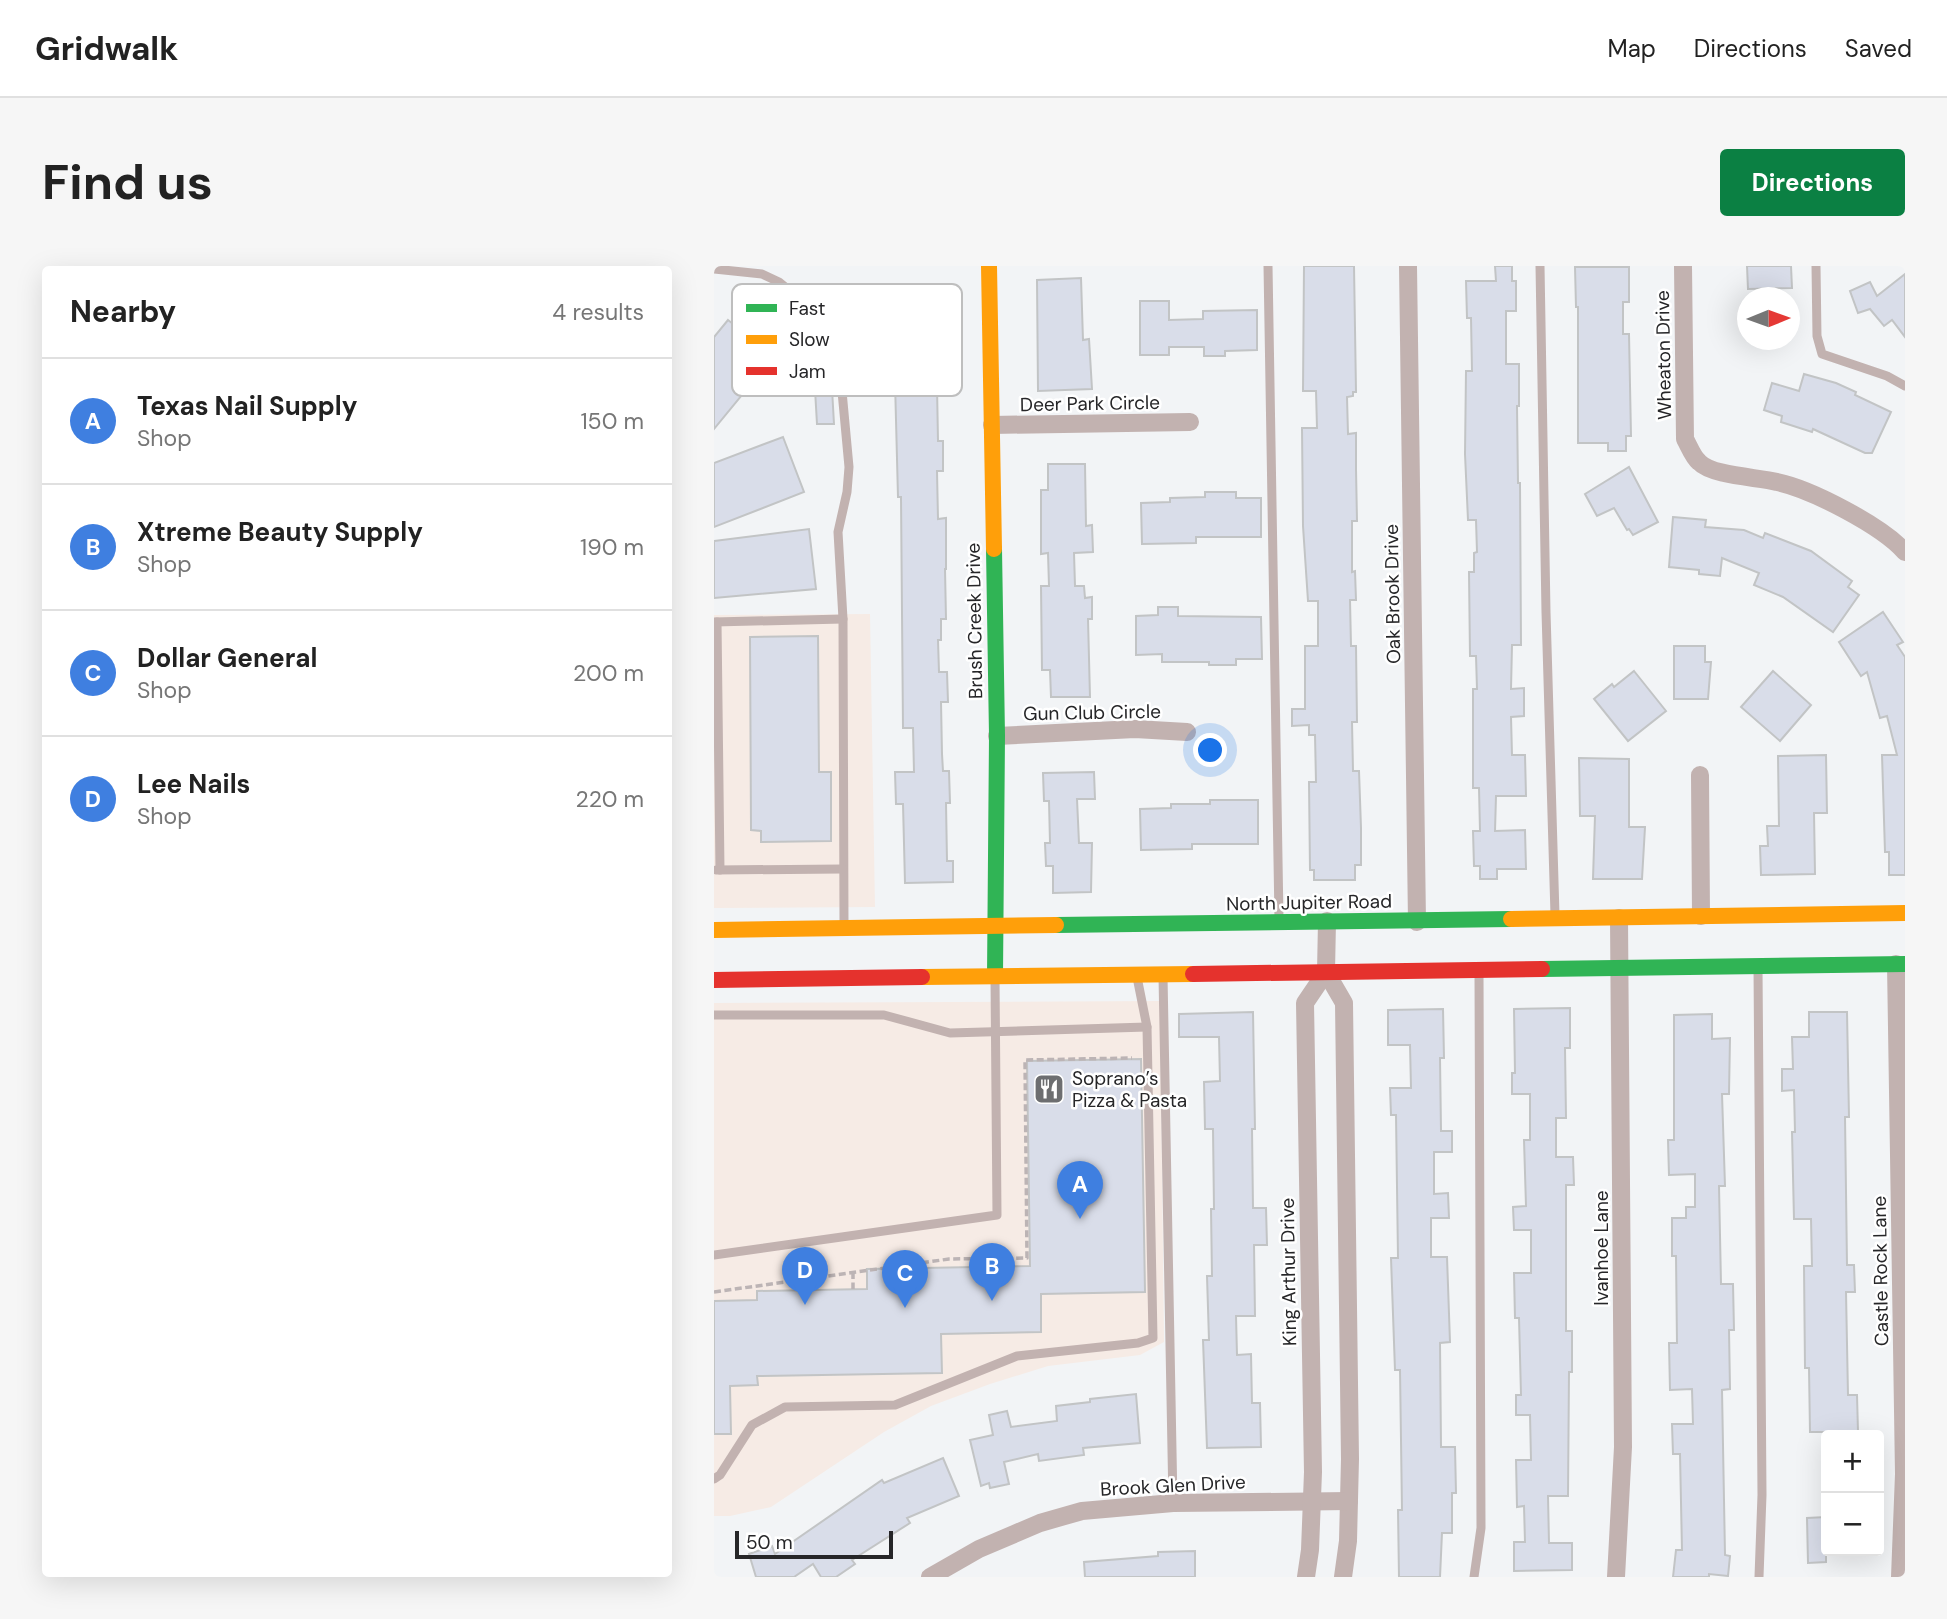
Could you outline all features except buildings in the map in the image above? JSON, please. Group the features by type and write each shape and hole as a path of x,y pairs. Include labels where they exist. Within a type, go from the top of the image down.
{"main road":[{"name":"Brush Creek Drive","path":"989,266 997,736 995,975"},
{"name":"North Jupiter Road","path":"714,930 1905,913"},
{"path":"714,980 1900,964"}],"street":[{"name":"Oak Brook Drive","path":"1408,266 1417,922"},
{"name":"Wheaton Drive","path":"1683,266 1685,439 1699,464 1720,472 1779,482 1813,493 1893,539 1905,552"},
{"name":"Deer Park Circle","path":"992,425 1190,422"},
{"name":"Gun Club Circle","path":"997,736 1135,729 1187,732"},
{"path":"1700,775 1701,916"},
{"name":"Ivanhoe Lane","path":"1616,1577 1623,1447 1619,918"},
{"path":"1327,921 1326,972 1344,1003 1350,1459 1348,1541 1343,1577"},
{"name":"Castle Rock Lane","path":"1900,964 1904,1474 1900,1577"},
{"name":"King Arthur Drive","path":"1306,1577 1310,1550 1311,1501 1305,1003 1326,972"},
{"name":"Brook Glen Drive","path":"930,1577 979,1549 1040,1524 1082,1511 1173,1503 1349,1501"}],"lane":[{"path":"1268,266 1279,923"},
{"path":"1540,266 1555,919"},
{"path":"1816,266 1817,336 1822,354 1887,376 1905,386"},
{"path":"714,270 762,274 781,284"},
{"path":"843,396 849,467 847,492 838,532 843,619 844,930"},
{"path":"842,869 717,870 716,622 843,619"},
{"path":"1758,966 1762,1481 1759,1577"},
{"path":"1474,1577 1481,1528 1479,969"},
{"path":"714,1479 720,1475 752,1425 785,1407 895,1405 1017,1356 1138,1343 1153,1338 1147,1027 1136,974"},
{"path":"1163,974 1173,1503"},
{"path":"714,1255 997,1215 995,975"},
{"path":"714,1015 884,1015 950,1032 1147,1027"}],"path":[{"path":"714,1292 949,1259 1027,1258 1025,1060 1138,1058"},
{"path":"853,1272 853,1289"}],"shaded area":[{"path":"870,614 875,907 714,908 714,615"},
{"path":"1160,1001 1164,1342 1140,1355 1048,1366 931,1406 884,1432 771,1507 730,1516 714,1516 714,1003"}],"traffic: fast":[{"path":"994,549 997,736 995,976"},
{"path":"1056,925 1511,919"},
{"path":"1542,969 1905,964"}],"traffic: slow":[{"path":"989,266 994,549"},
{"path":"1511,919 1905,913"},
{"path":"714,930 1056,925"},
{"path":"922,977 1193,974"}],"traffic: jam":[{"path":"1193,974 1542,969"},
{"path":"714,980 922,977"}],"place":[{"name":"Soprano’s Pizza & Pasta","path":"1049,1089"},
{"name":"Texas Nail Supply","path":"1080,1219"},
{"name":"Xtreme Beauty Supply","path":"992,1301"},
{"name":"Lee Nails","path":"805,1305"},
{"name":"Dollar General","path":"905,1308"}]}
